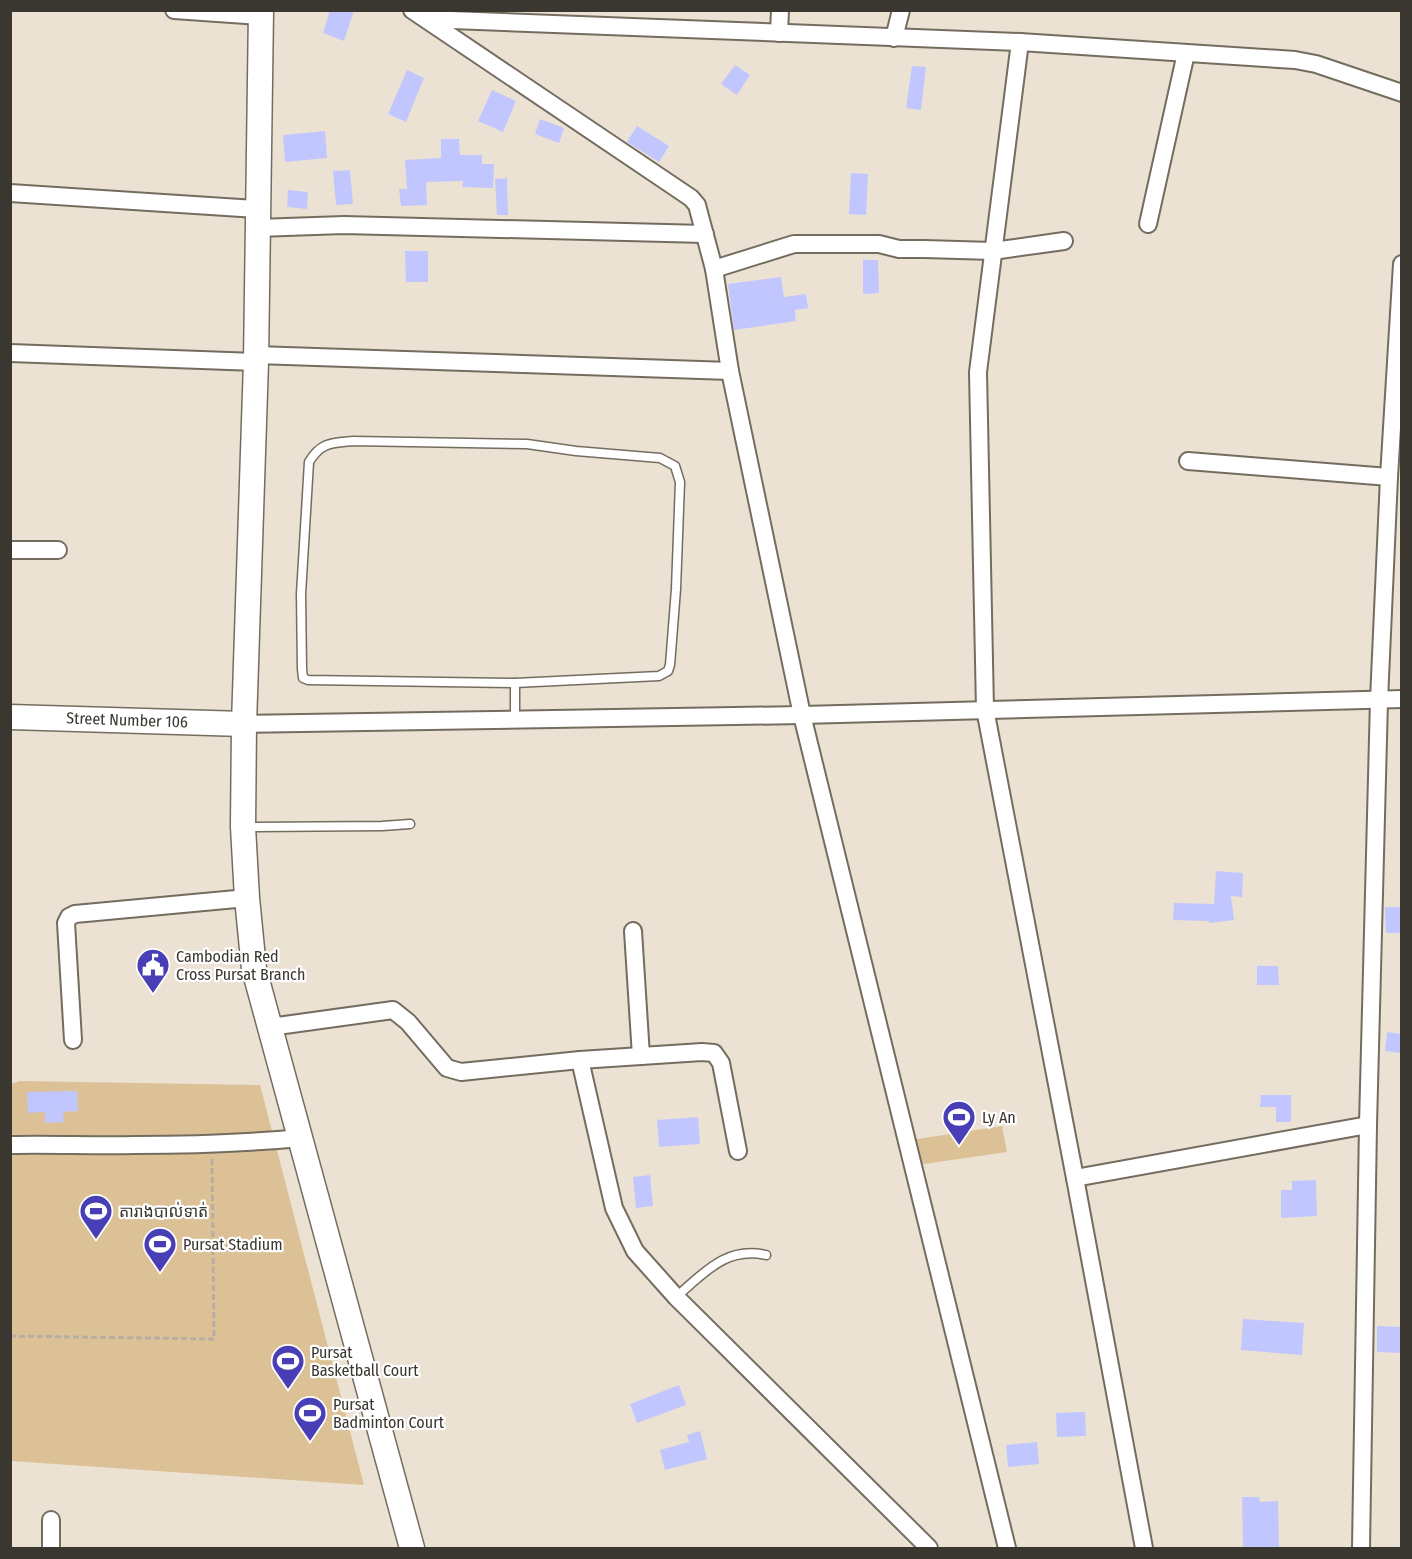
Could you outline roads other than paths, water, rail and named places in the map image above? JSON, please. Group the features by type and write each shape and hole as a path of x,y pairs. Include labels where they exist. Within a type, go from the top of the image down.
{"street":[{"path":"174,10 261,13 256,358 244,723 243,827 247,898 254,969 412,1548"},
{"path":"550,10 561,25"},
{"path":"779,33 780,10"},
{"path":"894,38 901,10"},
{"path":"418,15 561,25 1020,42 1295,60 1316,64 1401,93"},
{"path":"418,15 691,198 697,206 714,269 730,371 802,715 1007,1548"},
{"path":"1020,42 978,372 984,710 1076,1178 1144,1548"},
{"path":"1148,224 1186,53"},
{"path":"10,193 257,219 344,225 705,234"},
{"path":"714,269 794,244 879,244 899,249 993,251 1064,241"},
{"path":"1361,1548 1368,1125 1379,700 1389,477 1397,397 1401,264"},
{"path":"10,353 730,371"},
{"path":"1188,460 1389,477"},
{"path":"10,550 58,550"},
{"path":"244,723 802,715 1401,699"},
{"name":"Street Number 106","path":"10,717 244,723"},
{"path":"74,1040 66,923 69,917 75,914 247,898"},
{"path":"633,931 641,1056"},
{"path":"270,1027 393,1010 408,1022 447,1068 461,1072 580,1060 714,1053 721,1063 738,1151"},
{"path":"580,1060 614,1208 634,1251 676,1297 929,1548"},
{"path":"1076,1178 1368,1125"},
{"path":"10,1145 248,1143 301,1138"},
{"path":"51,1520 51,1548"}],"lane":[{"path":"353,441 527,444 576,451 660,458 675,466 680,482 678,541 668,671 659,675 515,683 308,680 303,678 301,594 309,462 315,452 330,443 353,441"},
{"path":"514,719 515,683"},
{"path":"243,827 410,824"},
{"path":"676,1297 713,1265 726,1258 754,1252 766,1255"}],"place":[{"name":"Cambodian Red Cross Pursat Branch","path":"153,994"},
{"name":"Ly An","path":"959,1146"},
{"name":"តារាងបាល់ទាត់","path":"96,1240"},
{"name":"Pursat Stadium","path":"160,1273"},
{"name":"Pursat Basketball Court","path":"288,1390"},
{"name":"Pursat Badminton Court","path":"310,1442"}]}
